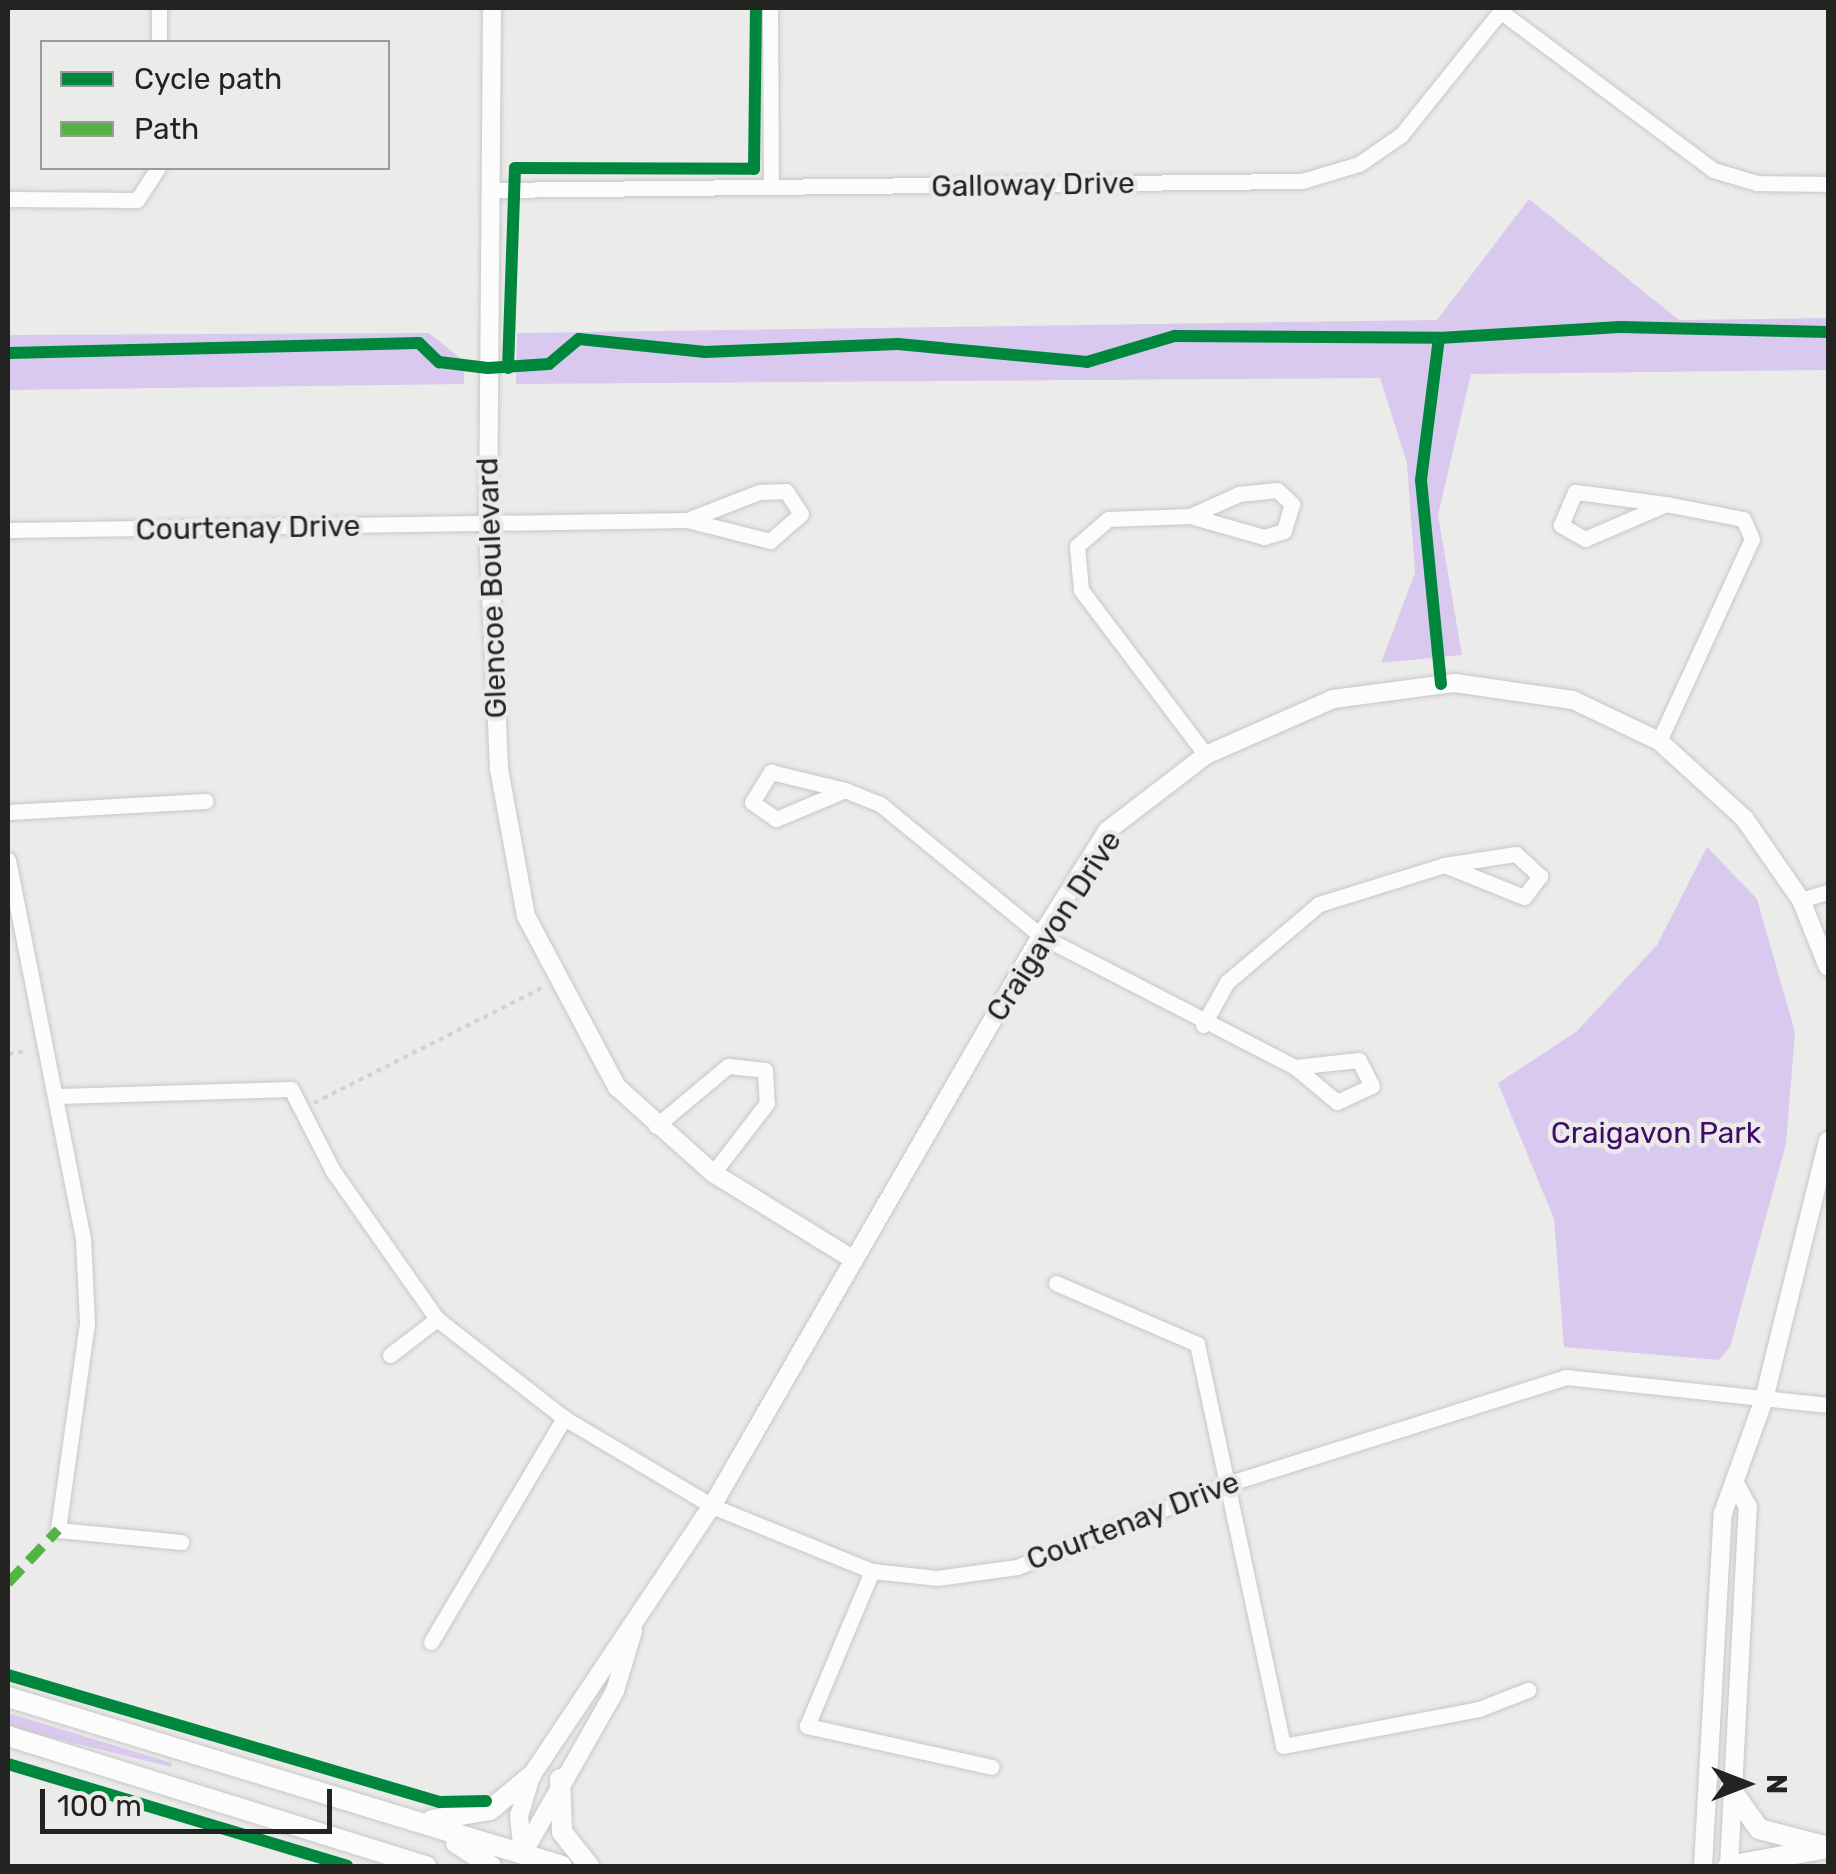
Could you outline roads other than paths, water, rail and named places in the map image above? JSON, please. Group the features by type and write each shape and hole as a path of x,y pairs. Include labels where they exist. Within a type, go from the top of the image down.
{"main road":[{"path":"8,1697 525,1860 562,1866"},
{"path":"8,1736 426,1866"},
{"path":"410,1821 490,1810 531,1776"},
{"path":"560,1779 562,1832 589,1866"},
{"path":"1730,1788 1760,1828 1828,1848"},
{"path":"410,1821 492,1866"},
{"path":"1729,1866 1828,1848"},
{"path":"504,1866 525,1860"},
{"path":"410,1862 447,1866"}],"street":[{"path":"159,8 159,40"},
{"name":"Glencoe Boulevard","path":"492,8 488,525 507,841 554,982 607,1074 656,1126 713,1173 854,1260"},
{"path":"770,8 772,187"},
{"path":"1501,9 1713,170 1757,183 1828,184"},
{"name":"Galloway Drive","path":"490,190 1248,183 1334,173 1401,135 1501,9"},
{"path":"8,200 137,200 157,170"},
{"path":"1190,516 1239,494 1277,490 1292,504 1284,531 1264,537 1190,516 1108,519 1077,546 1081,590 1206,755"},
{"path":"786,491 801,514 770,541 687,520 760,492 786,491"},
{"path":"1659,741 1752,539 1742,519 1666,504 1575,492 1562,525 1585,538 1666,504"},
{"name":"Courtenay Drive","path":"8,530 687,520"},
{"name":"Craigavon Drive","path":"525,1860 519,1816 531,1776 588,1679 634,1626 712,1506 1041,936 1106,832 1206,755 1333,698 1456,683 1573,700 1659,741 1744,818 1802,900 1828,967"},
{"path":"845,790 776,819 752,802 772,772 845,790 880,804 1041,936 1203,1025 1295,1068"},
{"path":"8,812 206,801"},
{"path":"1203,1025 1227,982 1319,904 1444,864 1516,854 1540,876 1524,897 1444,864"},
{"path":"8,860 58,1096 83,1238 87,1323 58,1530 181,1542"},
{"path":"1802,900 1828,892"},
{"path":"656,1126 728,1066 764,1070 767,1103 713,1173"},
{"name":"Courtenay Drive","path":"58,1096 290,1090 438,1319 564,1418 712,1506 872,1571 937,1578 1017,1567 1227,1484 1566,1377 1656,1380 1764,1399 1828,1405"},
{"path":"1703,1866 1723,1513 1737,1487 1764,1399 1826,1166 1828,1141"},
{"path":"1056,1283 1197,1344 1282,1746 1479,1708 1528,1690"},
{"path":"390,1355 438,1319"},
{"path":"431,1642 564,1418"},
{"path":"1729,1866 1730,1788 1748,1507 1737,1487"},
{"path":"872,1571 807,1726 992,1767"},
{"name":"Craigavon Drive","path":"525,1860 560,1779 615,1691 634,1626"}],"park label":[{"name":"Craigavon Park","path":"1656,1133"}]}
